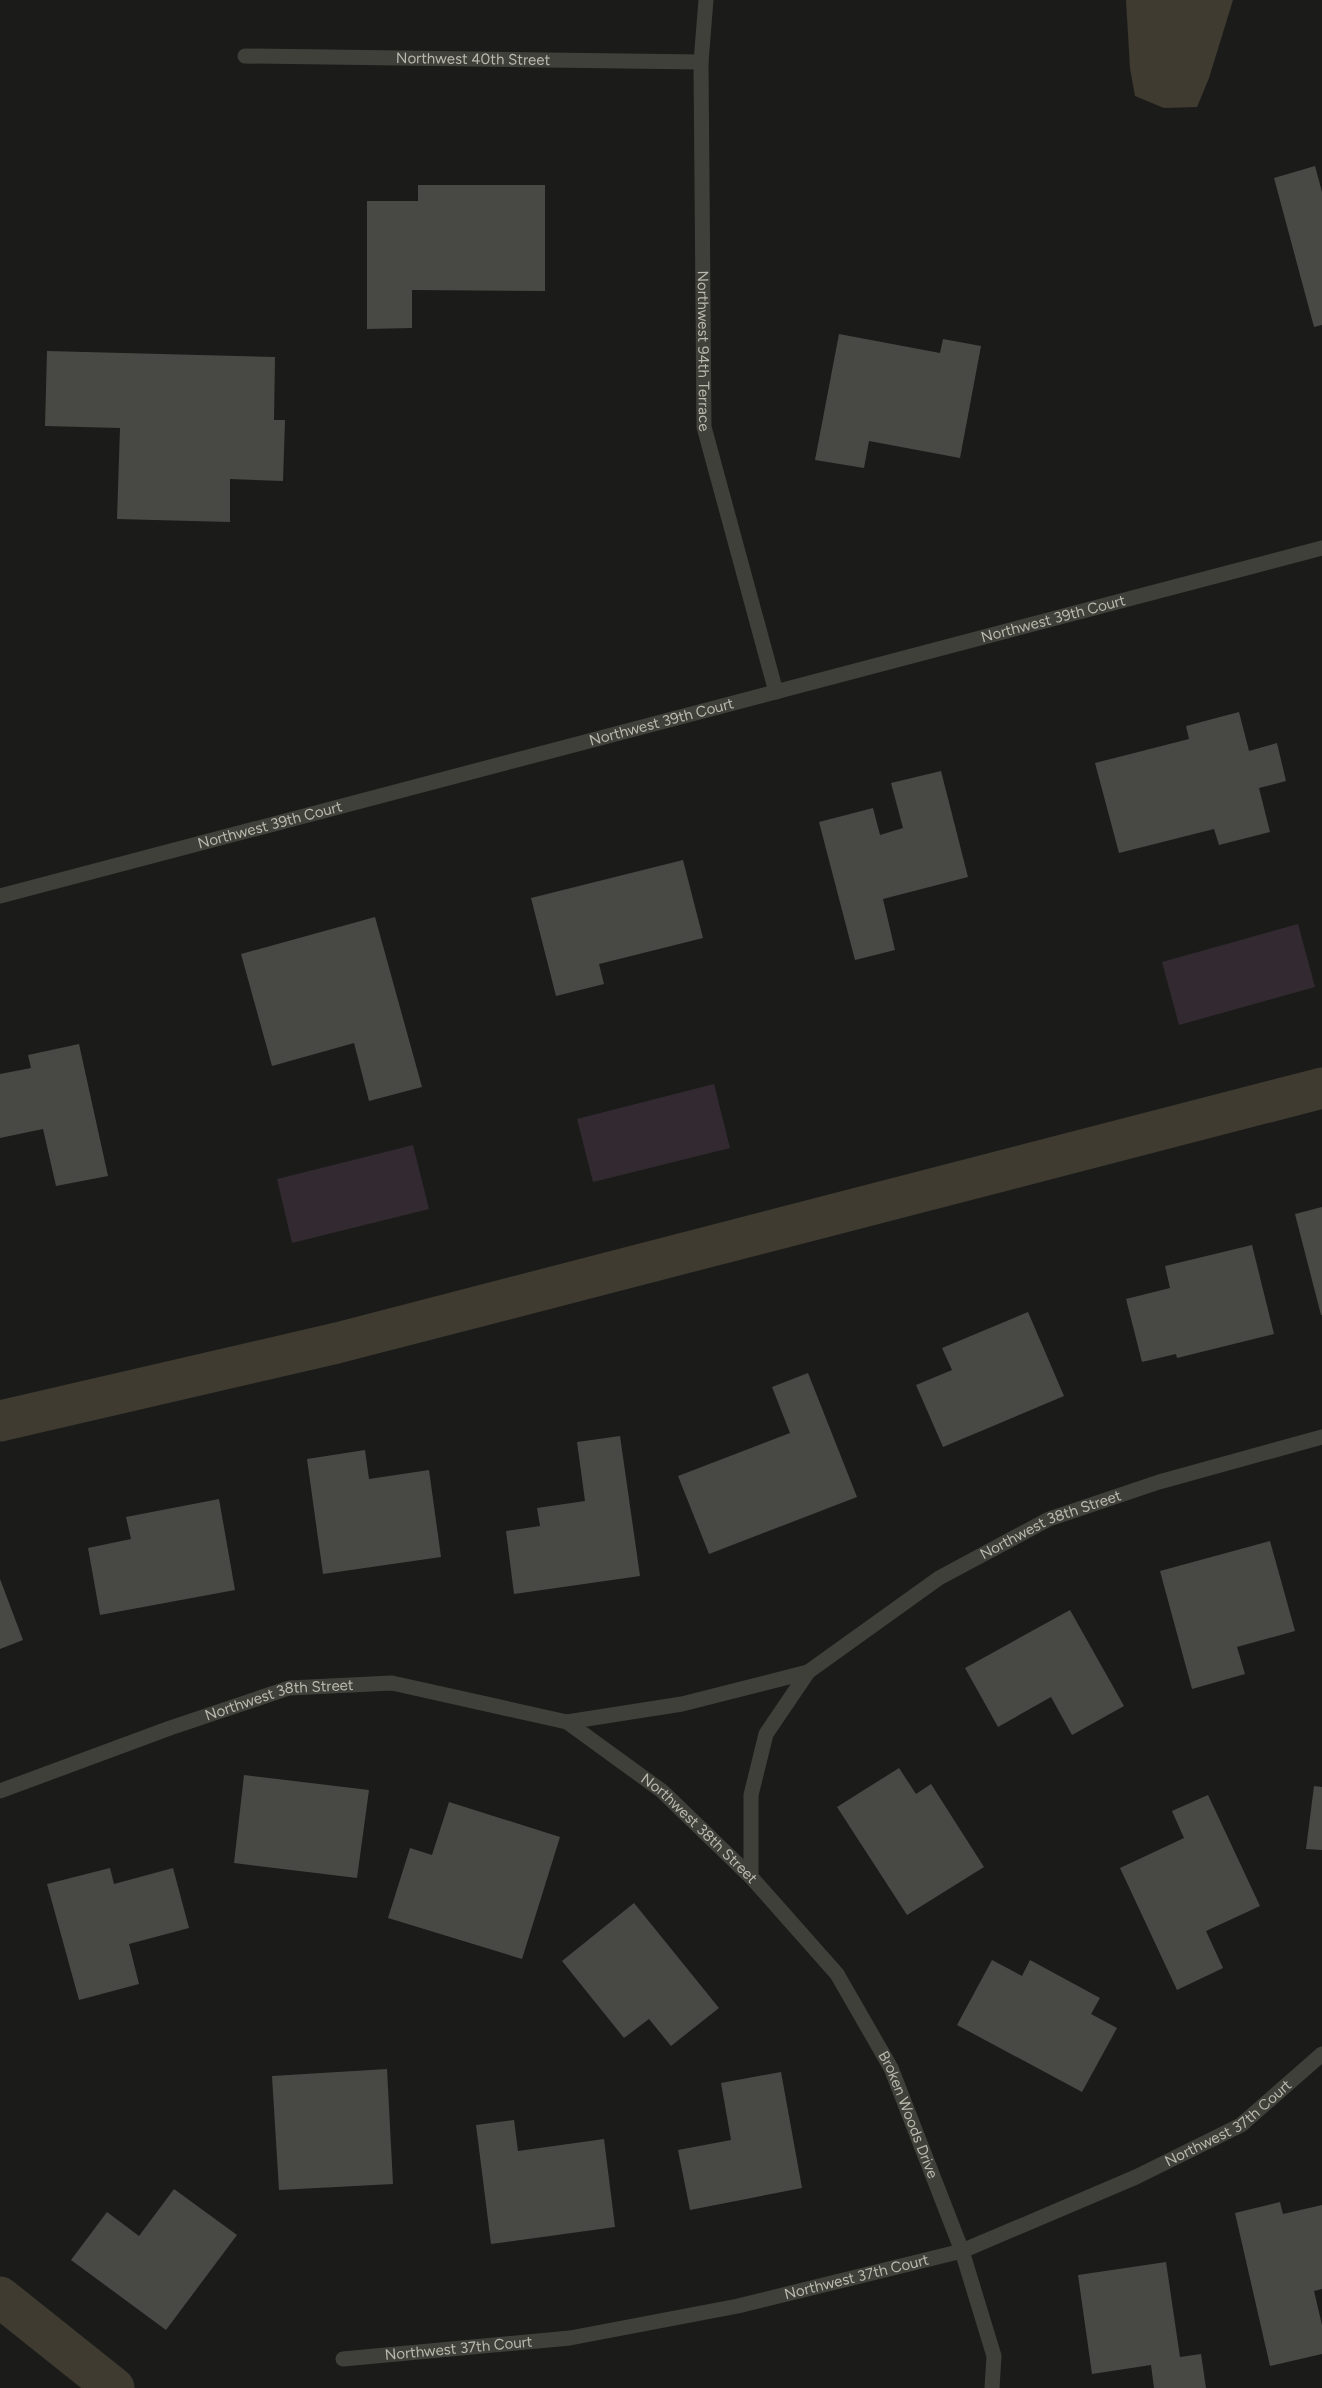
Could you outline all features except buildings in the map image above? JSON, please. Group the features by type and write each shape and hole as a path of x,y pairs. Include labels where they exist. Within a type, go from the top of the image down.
{"street":[{"name":"Northwest 94th Terrace","path":"706,0 701,62 704,427 776,692"},
{"name":"Northwest 40th Street","path":"245,56 701,62"},
{"name":"Northwest 39th Court","path":"0,896 1322,548"},
{"name":"Northwest 38th Street","path":"751,1877 751,1795 766,1734 808,1672 939,1578 1049,1519 1159,1482 1322,1437"},
{"name":"Northwest 38th Street","path":"0,1791 170,1728 290,1688 392,1683 567,1722 682,1704 808,1672"},
{"name":"Northwest 38th Street","path":"567,1722 662,1791 751,1877"},
{"name":"Broken Woods Drive","path":"751,1877 837,1974 886,2059 962,2250 994,2356 992,2388"},
{"name":"Northwest 37th Court","path":"343,2359 570,2338 738,2306 962,2250 1136,2177 1242,2125 1322,2054"}],"shaded area":[{"path":"1126,0 1233,0 1209,78 1197,107 1164,108 1135,96 1130,68"},
{"path":"1298,924 1315,987 1179,1025 1162,962"},
{"path":"714,1084 730,1148 593,1182 577,1119"},
{"path":"413,1145 429,1209 292,1243 277,1179"}],"waterway":[{"path":"0,1421 337,1343 1322,1088"},
{"path":"0,2297 114,2388"}]}
